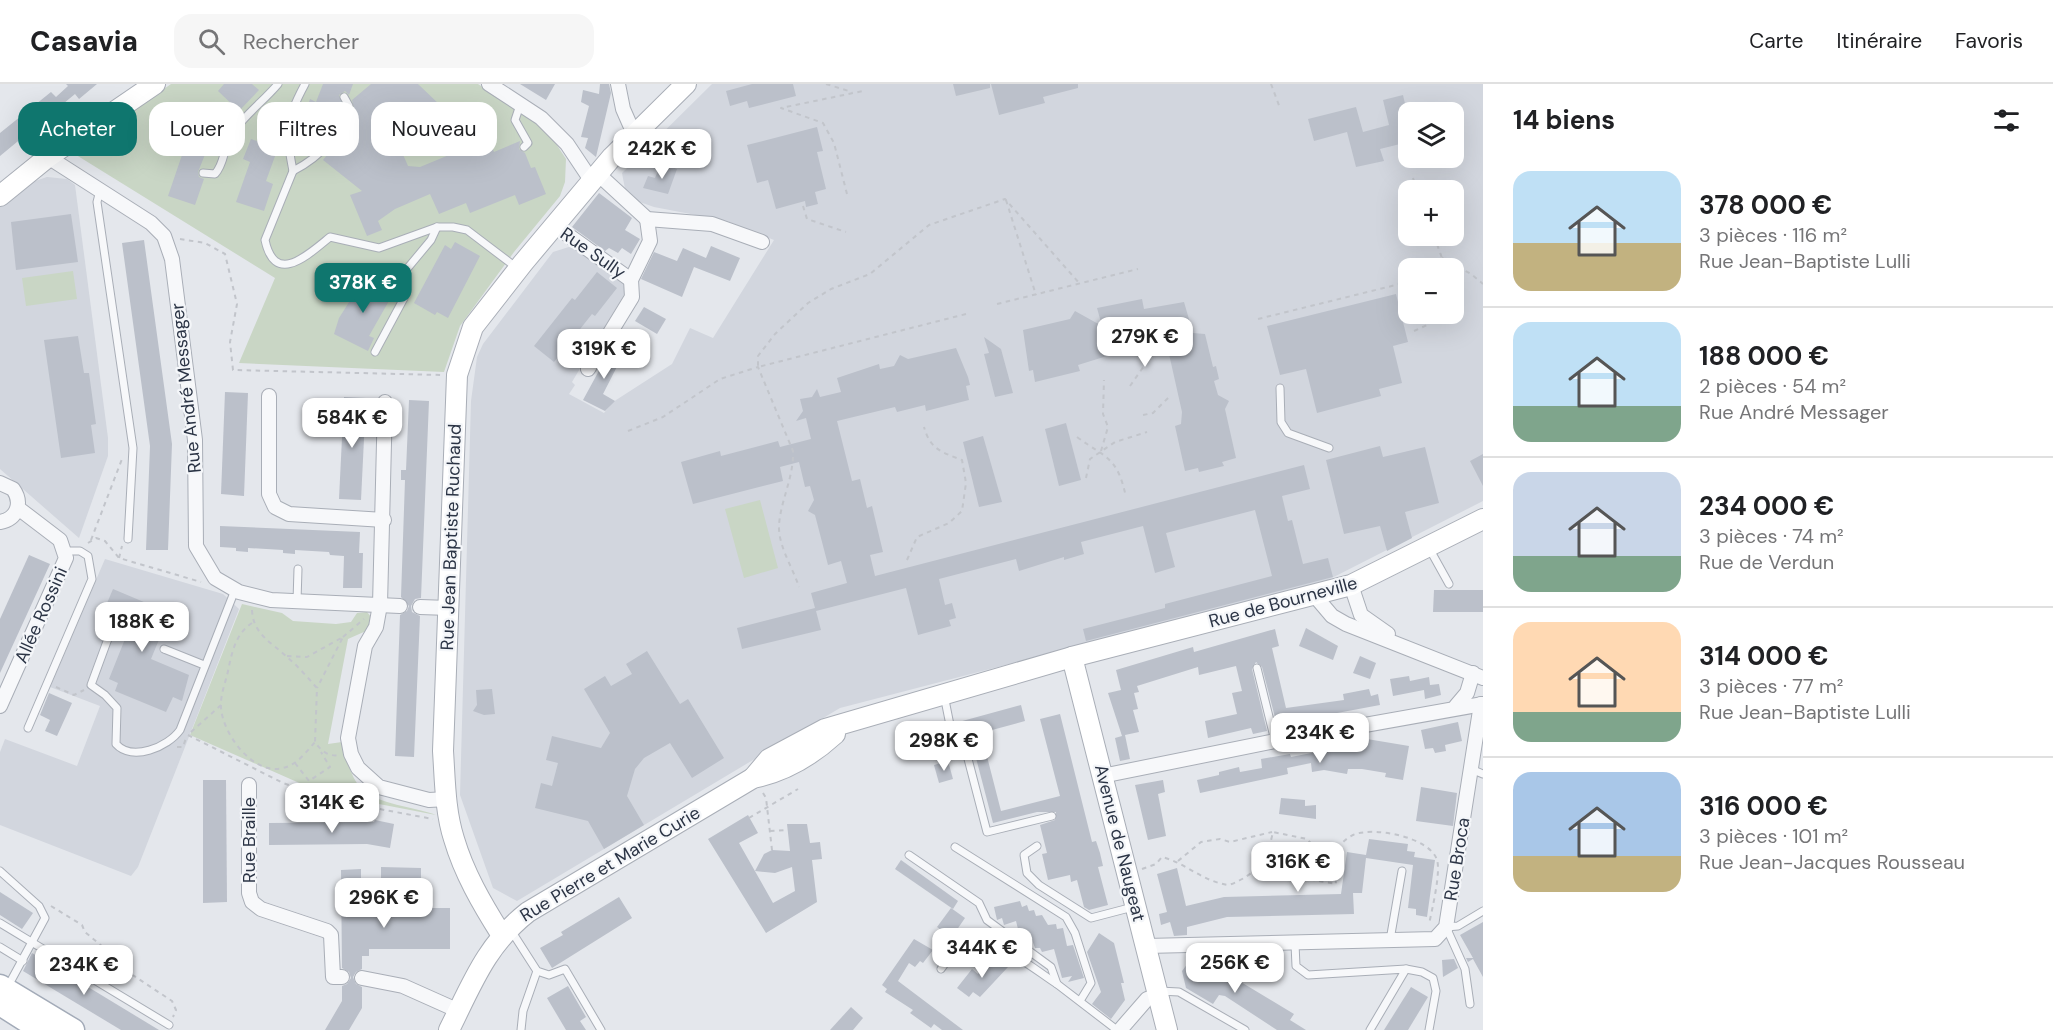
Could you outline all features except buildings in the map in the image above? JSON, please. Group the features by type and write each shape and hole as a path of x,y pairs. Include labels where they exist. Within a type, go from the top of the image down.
{"main road":[{"path":"0,196 48,157 155,84"},
{"name":"Rue Jean Baptiste Ruchaud","path":"505,931 467,876 451,823 447,799 443,751 456,375 473,327 518,269 594,177 634,134 686,84"},
{"name":"Rue de Bourneville","path":"1072,657 1351,585 1483,519"},
{"name":"Rue Pierre et Marie Curie","path":"449,1030 480,968 505,931 528,912 753,778 772,774 803,758 846,724 1072,657"},
{"name":"Avenue de Naugeat","path":"1072,657 1167,1030"},
{"path":"2,994 41,1030"},
{"path":"2,994 73,1030"}],"street":[{"path":"489,84 541,118 567,144 594,177 647,219 712,224 762,242"},
{"path":"618,84 623,109 634,134"},
{"path":"48,157 151,223 164,236"},
{"path":"588,369 632,297 631,280 650,241 647,219"},
{"name":"Rue Sully","path":"554,225 631,280"},
{"name":"Rue André Messager","path":"164,236 172,260 195,440 196,546 215,578 251,596 297,601 400,606"},
{"path":"269,396 268,494 275,507 290,514 384,520"},
{"path":"385,402 384,520 380,605 376,627 365,646 348,738 351,754 358,768 379,787 429,800 447,799"},
{"path":"0,483 13,489 18,501 18,508 12,518 0,522"},
{"name":"Allée Rossini","path":"0,706 64,565 65,551 60,540 18,508"},
{"path":"1351,585 1358,608 1366,620 1411,647"},
{"path":"1315,596 1332,616 1346,624 1411,647 1478,675 1456,706"},
{"path":"420,607 449,608"},
{"path":"1102,776 1456,706 1482,704"},
{"name":"Rue Broca","path":"1431,939 1446,927 1477,772 1482,704"},
{"name":"Rue Braille","path":"249,785 249,893 252,902 261,909 327,931 331,935 333,977 342,977"},
{"path":"1146,946 1233,946 1431,939"},
{"path":"362,978 403,986 459,1011"},
{"path":"1123,1028 1147,999 1158,993"}],"lane":[{"path":"203,173 215,174 222,165 228,142 240,123 278,84"},
{"path":"305,84 290,112 287,123 293,171 265,240 267,252 280,263 291,265 300,261 330,237 379,248 437,227 453,226 467,230 518,269"},
{"path":"293,171 308,163 338,133 349,106 344,97"},
{"path":"520,105 515,120 528,143 524,147"},
{"path":"100,190 97,202 133,448 128,539"},
{"path":"401,276 431,240 437,227"},
{"path":"368,272 401,276"},
{"path":"375,352 404,298 405,289 401,276"},
{"path":"1280,388 1281,422 1288,433 1329,448"},
{"path":"1429,548 1449,584"},
{"path":"28,728 92,579 91,561 80,550 65,551"},
{"path":"297,601 298,569"},
{"path":"109,636 91,685 117,708 115,738 120,749 129,751 160,747 169,743 180,730 235,590"},
{"path":"164,649 204,665"},
{"path":"1257,668 1275,741"},
{"path":"944,695 954,745 966,755 987,832 1052,816"},
{"path":"1037,846 1024,855 1027,873 1039,885 1091,918 1136,906"},
{"path":"955,847 1066,917 1076,933 1091,983 1080,1001"},
{"path":"909,855 979,903 987,920 1051,967 1057,984"},
{"path":"0,871 31,899 45,918 23,961 2,994"},
{"path":"1390,940 1402,871"},
{"path":"1470,1004 1465,969 1446,927 1458,926 1483,911"},
{"path":"0,923 169,1025"},
{"path":"505,931 537,971 549,975 565,969 601,1030"},
{"path":"941,969 955,951 973,943 995,945 1123,1028"},
{"path":"1295,944 1296,966 1308,975 1406,969 1422,972 1433,978 1436,991 1429,1030"},
{"path":"1233,946 1244,962 1263,968"},
{"path":"0,947 23,961"},
{"path":"1370,1030 1406,969"},
{"path":"521,1030 523,1011 537,971"},
{"path":"1158,993 1179,992 1245,1030"}],"path":[{"path":"826,84 853,93"},
{"path":"1271,84 1280,108"},
{"path":"847,194 834,142 823,123 781,108 863,91"},
{"path":"1005,199 1080,284"},
{"path":"1005,199 1036,295"},
{"path":"799,588 781,542 779,526 794,464 793,451 758,367 758,356 775,334 808,303 831,289 870,274 929,225 1005,199"},
{"path":"803,206 807,219 846,232"},
{"path":"164,236 205,243 225,254 237,303 230,342 234,370 456,375"},
{"path":"1438,246 1442,258"},
{"path":"998,304 1138,269"},
{"path":"1464,271 1483,284"},
{"path":"1258,319 1398,284"},
{"path":"628,431 663,417 720,379 758,367 966,314"},
{"path":"1414,331 1427,324"},
{"path":"1130,386 1158,346"},
{"path":"1101,451 1108,427 1103,414 1104,380"},
{"path":"1143,415 1153,413 1170,396"},
{"path":"907,560 917,537 949,523 962,511 965,469 962,460 935,450 928,440 924,427"},
{"path":"1086,478 1090,459 1131,435 1147,432"},
{"path":"1077,436 1101,451 1115,466 1126,497"},
{"path":"80,550 90,540 123,454 133,448"},
{"path":"90,540 96,538 105,541 119,558 204,582 215,578"},
{"path":"251,596 252,623 270,645 287,656 317,688"},
{"path":"287,656 307,657 343,636 380,605"},
{"path":"252,623 242,630 233,650 220,705 224,726 233,743 243,753 274,769 295,763 315,742"},
{"path":"295,763 309,781 330,767 315,742 317,688 343,636"},
{"path":"48,684 74,694 91,685"},
{"path":"175,747 183,747 188,735 220,705"},
{"path":"180,730 283,783 331,800 451,823"},
{"path":"320,749 333,756 351,754"},
{"path":"753,778 766,798 772,850"},
{"path":"749,818 798,789"},
{"path":"770,831 788,830"},
{"path":"1328,862 1341,844 1353,835 1367,831 1424,843 1434,852 1438,862 1431,939"},
{"path":"1178,861 1201,842 1220,839 1230,842 1273,832 1307,839 1328,862 1335,874 1336,884 1257,870"},
{"path":"1128,875 1156,864 1162,857 1178,861 1200,876 1220,884 1236,882 1257,870 1269,850 1273,832"},
{"path":"31,899 49,904 82,925 85,932 116,958 125,970 172,1001 177,1010 169,1025"}],"shaded area":[{"path":"712,84 1483,84 1483,501 1322,583 840,708 517,901 493,888 460,795 471,401 477,357 483,344 553,252 572,246 623,282 625,293 572,382 575,385 569,394 604,413 613,402 672,364 690,328 713,338 774,240 727,221 654,207 634,200 625,189 622,173"},
{"path":"47,177 67,179 75,185 108,438 108,456 79,538 0,469 0,207 29,183"},
{"path":"105,559 223,594 239,609 138,867 131,876 0,825 0,752 5,739 77,766 100,706 50,687"}],"green space":[{"path":"171,84 478,84 524,114 551,136 566,159 565,182 560,196 514,252 460,326 444,372 239,363 275,278 78,156 137,156 137,108"},
{"path":"73,271 77,299 26,306 22,278"},
{"path":"760,500 778,568 744,578 725,509"},
{"path":"242,604 282,613 293,621 336,624 351,622 357,613 367,612 372,618 366,631 348,639 328,744 342,742 355,779 368,794 386,802 436,815 322,793 190,735"}]}
